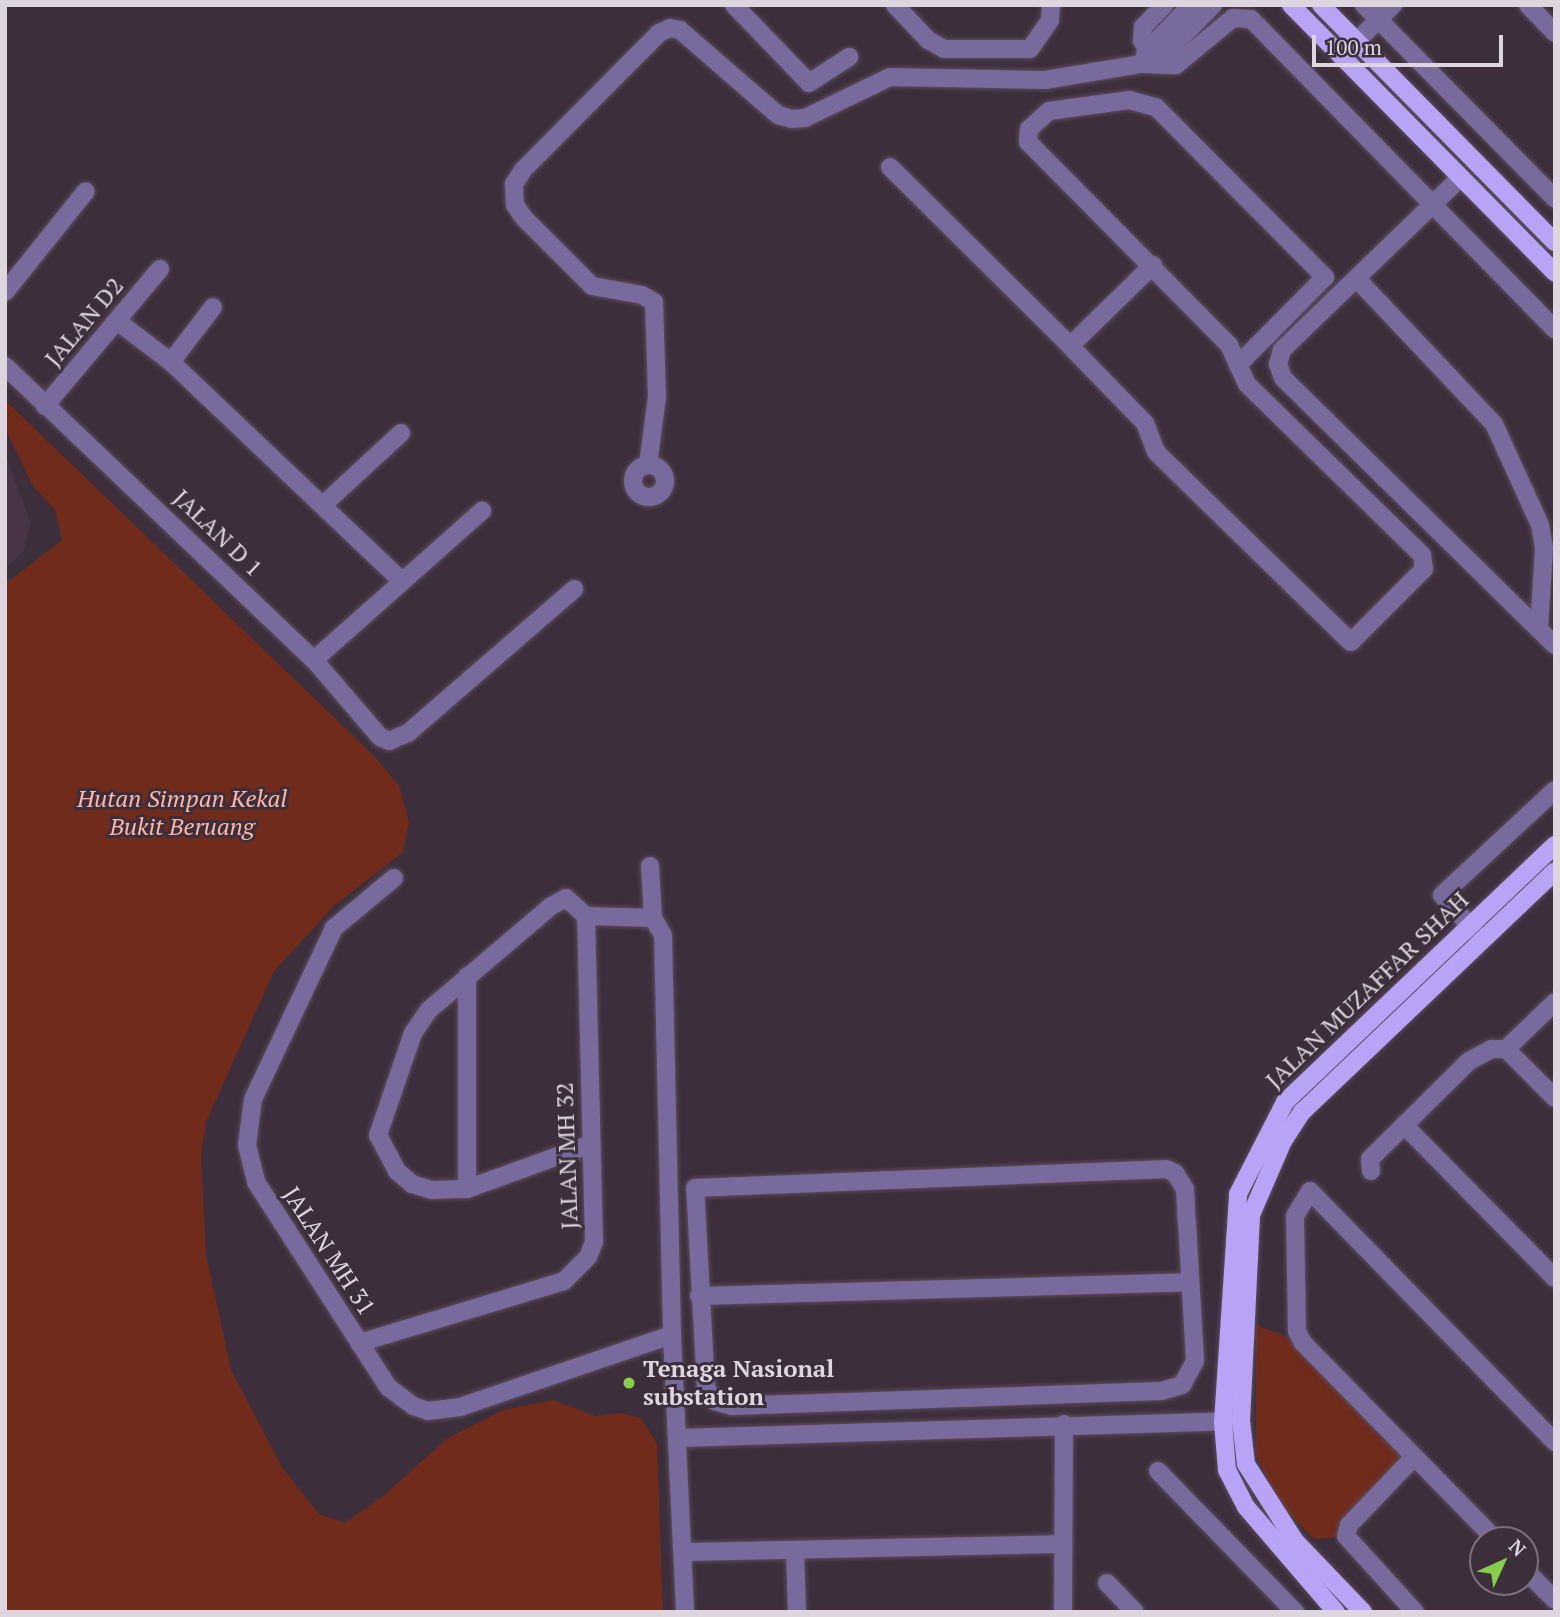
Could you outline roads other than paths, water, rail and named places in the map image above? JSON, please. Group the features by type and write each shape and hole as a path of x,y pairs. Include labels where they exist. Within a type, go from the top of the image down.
{"main road":[{"path":"1291,5 1555,273"},
{"path":"1321,5 1555,242"},
{"name":"JALAN MUZAFFAR SHAH","path":"1363,1612 1295,1541 1259,1491 1246,1464 1232,1422 1235,1209 1269,1127 1308,1078 1468,924 1555,845"},
{"name":"JALAN MUZAFFAR SHAH","path":"1336,1612 1246,1507 1227,1470 1251,1215 1283,1141 1317,1095 1555,871"}],"street":[{"path":"734,5 809,83 849,57"},
{"path":"895,5 936,46 975,48 1036,46 1050,20 1051,5"},
{"path":"1148,59 1143,27 1164,5"},
{"path":"1148,59 1191,5"},
{"path":"1148,59 1213,5"},
{"path":"1364,5 1555,199"},
{"path":"1341,57 1393,5"},
{"path":"1528,5 1555,33"},
{"path":"648,465 657,397 654,302 642,295 592,286 529,224 515,205 514,184 523,170 659,33 670,28 680,30 778,115 792,119 805,118 890,77 995,81 1053,79 1148,59 1182,62 1233,18 1251,19 1555,329"},
{"path":"975,48 975,79"},
{"path":"994,48 995,81"},
{"path":"1053,79 1057,110"},
{"path":"890,166 1145,423 1156,452 1351,642 1424,569 1425,562 1247,384 1238,365 1229,345 1153,265 1028,142 1029,129 1057,110 1129,100 1156,107 1325,277 1238,365"},
{"path":"1460,178 1282,351 1278,364 1283,378 1555,645"},
{"path":"5,292 86,191"},
{"path":"1070,346 1153,265"},
{"name":"JALAN D2","path":"45,406 160,270"},
{"path":"1357,279 1494,424 1540,525 1544,548 1539,629"},
{"path":"170,362 213,307"},
{"path":"117,321 170,362 402,582"},
{"name":"JALAN D 1","path":"5,366 314,660 380,737 389,741 408,733 574,589"},
{"path":"323,505 401,433"},
{"path":"314,660 482,511"},
{"path":"1481,939 1442,895 1555,790"},
{"path":"650,866 653,918 663,935 672,1335 679,1438 685,1612"},
{"name":"JALAN MH 31","path":"394,877 352,910 328,937 253,1099 247,1145 256,1182 359,1343 399,1398 428,1411 443,1411 672,1335"},
{"path":"591,1144 467,1189 432,1190 412,1184 397,1171 378,1135 413,1033 428,1011 550,906 566,898 586,916 653,918"},
{"name":"JALAN MH 32","path":"359,1343 564,1281 577,1272 594,1242 586,916"},
{"path":"467,976 467,1189"},
{"path":"1371,1171 1370,1159 1469,1061 1492,1049 1506,1049 1555,1002"},
{"path":"1506,1049 1555,1098"},
{"path":"1404,1125 1555,1278"},
{"path":"1158,1168 1175,1173 1185,1189 1195,1361 1188,1378 1161,1391 723,1405 706,1388 699,1296 695,1188 1158,1168"},
{"path":"1482,1526 1303,1343 1297,1331 1295,1216 1310,1191 1555,1441"},
{"path":"699,1296 1190,1282"},
{"path":"1099,1393 1100,1424"},
{"path":"1063,1612 1063,1544 1072,1424 1079,1394"},
{"path":"679,1438 1072,1424 1232,1422"},
{"path":"1414,1457 1349,1525 1346,1536 1415,1612"},
{"path":"1158,1471 1295,1612"},
{"path":"684,1552 1063,1544"},
{"path":"795,1551 797,1612"},
{"path":"1107,1583 1135,1612"},
{"path":"1539,1584 1555,1600"}],"place":[{"name":"Tenaga Nasional substation","path":"629,1383"}],"park label":[{"name":"Hutan Simpan Kekal Bukit Beruang","path":"182,813"}]}
